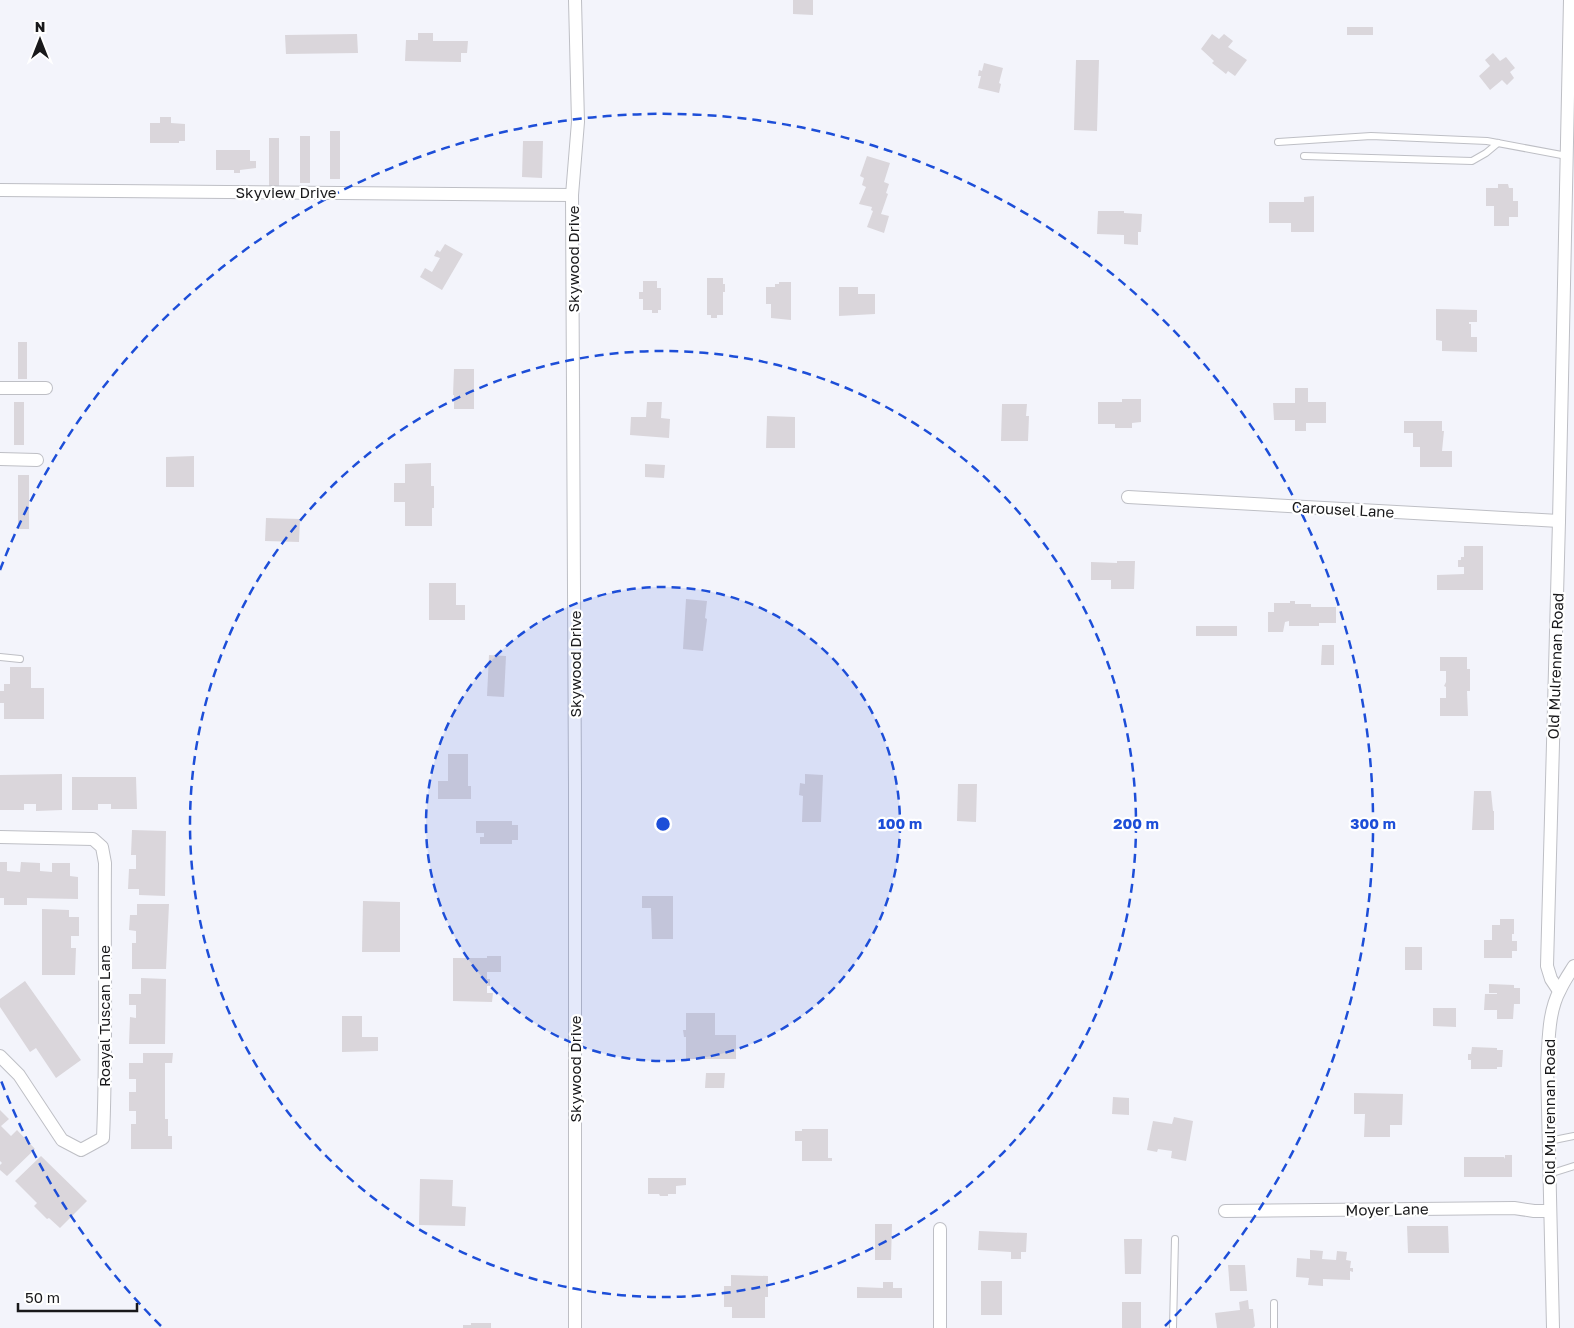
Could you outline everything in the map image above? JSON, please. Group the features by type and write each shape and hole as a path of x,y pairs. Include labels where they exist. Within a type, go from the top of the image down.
{"street":[{"name":"Skywood Drive","path":"575,0 578,122 572,195 575,1328"},
{"name":"Old Mulrennan Road","path":"1553,1328 1548,1175 1547,1064 1552,1011 1559,991 1551,979 1547,966 1570,0"},
{"name":"Skyview Drive","path":"0,190 572,195"},
{"path":"0,388 46,388"},
{"path":"0,459 37,460"},
{"name":"Carousel Lane","path":"1128,497 1559,521"},
{"name":"Roayal Tuscan Lane","path":"0,838 93,839 102,847 105,863 105,1081 103,1138 81,1150 62,1140 19,1075 0,1056"},
{"path":"1559,991 1574,966"},
{"name":"Moyer Lane","path":"1225,1211 1514,1208 1549,1211"},
{"path":"940,1229 940,1328"}],"lane":[{"path":"1278,142 1371,136 1487,141 1567,156"},
{"path":"1304,156 1472,160 1486,153 1498,143"},
{"path":"0,657 20,659"},
{"path":"1549,1141 1574,1136"},
{"path":"1548,1175 1574,1166"},
{"path":"1173,1328 1175,1239"},
{"path":"1274,1303 1274,1328"}],"building":[{"path":"793,0 813,0 813,15 793,14"},
{"path":"1347,27 1373,27 1373,35 1347,35"},
{"path":"418,33 433,33 433,41 468,41 467,53 461,53 461,62 405,61 406,40 418,40"},
{"path":"357,34 358,53 286,54 285,35"},
{"path":"1212,34 1219,39 1224,34 1233,41 1228,47 1247,60 1235,76 1228,71 1226,74 1212,63 1214,61 1201,49"},
{"path":"1493,53 1500,61 1506,57 1515,68 1510,72 1514,78 1507,85 1502,80 1490,90 1479,76 1490,66 1485,60"},
{"path":"1076,60 1099,60 1097,131 1074,130"},
{"path":"984,63 1003,68 999,83 1001,84 999,93 978,88 981,76 978,76 979,70 982,71"},
{"path":"160,117 171,117 171,123 185,124 185,141 179,141 179,143 150,143 150,123 160,123"},
{"path":"330,131 340,131 340,179 330,179"},
{"path":"300,136 310,136 310,183 300,183"},
{"path":"269,138 279,138 279,186 269,186"},
{"path":"523,141 543,141 542,178 522,177"},
{"path":"216,150 250,150 250,161 256,161 256,168 240,170 240,173 234,173 234,170 216,170"},
{"path":"867,156 890,163 884,182 889,184 886,193 888,194 881,214 889,216 884,233 867,227 873,211 871,210 872,207 859,204 866,187 862,185 864,178 860,176"},
{"path":"1498,184 1508,184 1509,188 1513,188 1513,201 1518,201 1518,217 1509,217 1509,226 1494,226 1494,206 1486,206 1486,188 1498,188"},
{"path":"1314,196 1314,232 1291,232 1291,223 1269,223 1269,202 1304,202 1304,197"},
{"path":"1098,211 1124,211 1124,213 1142,214 1141,232 1138,232 1138,245 1124,244 1124,235 1097,234"},
{"path":"445,244 463,254 442,290 420,277 425,268 432,272 440,258 434,256 437,250 440,252"},
{"path":"707,278 723,278 723,284 725,284 723,315 717,315 717,318 711,318 711,315 707,315"},
{"path":"643,281 657,281 657,288 661,288 661,310 658,310 658,313 652,313 652,310 643,310 643,299 639,299 639,292 643,292"},
{"path":"779,282 791,282 791,320 771,318 771,304 766,304 766,287 775,287 775,284 779,284"},
{"path":"839,287 858,287 858,294 875,294 875,314 839,316"},
{"path":"1436,309 1477,310 1477,322 1469,322 1469,324 1471,324 1471,337 1477,337 1477,352 1442,351 1442,341 1436,340"},
{"path":"18,342 27,342 27,379 18,379"},
{"path":"454,369 474,369 474,409 454,409"},
{"path":"1295,388 1308,388 1308,402 1326,402 1326,423 1306,423 1306,431 1295,431 1295,420 1274,420 1273,403 1295,403"},
{"path":"1122,399 1141,399 1141,422 1132,423 1132,428 1115,428 1115,424 1098,424 1098,402 1122,402"},
{"path":"14,402 24,402 24,445 14,445"},
{"path":"647,402 662,402 661,418 670,419 669,438 630,435 631,417 646,417"},
{"path":"1002,404 1027,404 1026,416 1029,416 1028,441 1001,441"},
{"path":"767,416 795,417 795,448 766,448"},
{"path":"1404,421 1442,421 1442,431 1444,431 1442,451 1452,451 1452,467 1420,467 1420,447 1413,447 1413,433 1404,433"},
{"path":"194,456 194,487 166,487 166,457"},
{"path":"431,463 431,486 434,486 432,526 405,526 405,502 394,502 394,483 405,483 405,464"},
{"path":"645,464 665,465 664,478 645,477"},
{"path":"18,475 29,475 29,529 18,529"},
{"path":"266,518 300,519 299,542 265,541"},
{"path":"1464,546 1483,546 1483,590 1437,590 1437,575 1464,574 1464,567 1458,567 1458,560 1464,557"},
{"path":"1117,561 1135,561 1134,589 1111,589 1111,580 1091,580 1091,562 1117,563"},
{"path":"429,583 456,583 456,605 465,605 465,620 429,620"},
{"path":"686,599 707,601 703,651 683,649"},
{"path":"1290,601 1295,601 1295,604 1311,604 1311,607 1336,607 1336,623 1319,623 1319,626 1289,626 1289,621 1285,622 1283,632 1268,632 1268,612 1274,612 1274,603 1290,603"},
{"path":"1196,626 1237,626 1237,636 1196,636"},
{"path":"1322,645 1334,645 1334,665 1321,665"},
{"path":"489,655 506,656 504,697 487,696"},
{"path":"1440,657 1467,657 1467,669 1470,669 1470,691 1467,691 1468,716 1440,716 1440,698 1446,698 1446,687 1444,686 1446,671 1440,671"},
{"path":"10,667 31,667 31,688 44,688 44,719 4,719 4,703 0,703 0,691 4,691 4,684 10,684"},
{"path":"448,754 468,754 468,786 471,786 471,799 438,799 438,781 448,781"},
{"path":"62,774 62,810 36,811 36,804 24,804 24,810 0,810 0,775"},
{"path":"805,774 823,775 821,822 802,822 803,796 799,795 800,783 805,784"},
{"path":"72,777 136,777 137,809 111,809 111,804 98,804 98,810 72,810"},
{"path":"958,784 977,784 976,822 957,821"},
{"path":"1474,791 1491,791 1494,830 1472,830"},
{"path":"476,821 512,821 512,825 518,825 518,840 512,840 512,844 480,844 480,837 484,837 484,833 476,833"},
{"path":"132,830 166,831 165,896 139,895 139,889 128,889 129,869 136,869 136,855 131,855"},
{"path":"0,862 7,862 7,871 20,872 21,862 40,863 40,871 52,872 52,863 70,863 70,876 78,877 78,899 27,898 27,905 4,905 4,898 0,898"},
{"path":"642,896 673,896 673,939 652,939 651,908 642,908"},
{"path":"363,901 400,902 400,952 362,952"},
{"path":"137,904 169,904 166,969 132,969 132,943 136,943 136,931 129,930 130,915 137,915"},
{"path":"42,909 69,910 69,917 79,917 79,936 71,936 71,948 76,948 75,975 42,975"},
{"path":"1500,919 1514,919 1512,941 1517,941 1517,951 1512,951 1512,958 1484,958 1484,940 1492,940 1492,925 1500,925"},
{"path":"1405,947 1422,947 1422,970 1405,970"},
{"path":"487,956 501,956 501,972 487,972 490,986 487,986 487,993 493,993 492,1002 453,1001 453,958 487,958"},
{"path":"141,978 166,979 165,1044 129,1044 130,1017 136,1018 136,1005 129,1005 129,994 141,994"},
{"path":"25,981 81,1060 56,1078 36,1048 30,1052 0,1007 0,999"},
{"path":"1489,984 1514,985 1514,988 1520,988 1520,1004 1514,1004 1513,1019 1497,1019 1497,1010 1484,1010 1485,994 1497,994 1489,993"},
{"path":"1433,1008 1456,1008 1456,1027 1433,1026"},
{"path":"686,1013 715,1013 715,1035 736,1035 736,1059 686,1059 686,1037 684,1037 683,1030 686,1030"},
{"path":"342,1016 362,1016 362,1037 378,1037 378,1051 342,1052"},
{"path":"1472,1047 1503,1050 1502,1067 1497,1067 1497,1069 1471,1069 1471,1060 1468,1060 1468,1054 1471,1054"},
{"path":"143,1053 173,1053 172,1063 165,1063 165,1119 168,1119 168,1136 172,1136 172,1149 131,1149 131,1124 136,1124 136,1111 129,1111 129,1092 136,1092 136,1079 129,1079 129,1063 143,1063"},
{"path":"706,1073 725,1073 724,1088 705,1088"},
{"path":"1354,1093 1403,1094 1402,1125 1390,1125 1390,1137 1364,1137 1365,1114 1354,1114"},
{"path":"1113,1097 1129,1098 1129,1115 1112,1114"},
{"path":"0,1110 9,1119 1,1126 11,1136 17,1130 35,1149 7,1176 0,1170 2,1163 0,1161"},
{"path":"1174,1117 1193,1121 1186,1161 1171,1158 1172,1151 1158,1149 1157,1152 1147,1150 1153,1121 1172,1124"},
{"path":"802,1129 828,1129 828,1158 832,1158 832,1161 802,1161 802,1141 795,1141 795,1131 802,1131"},
{"path":"1505,1155 1512,1155 1512,1177 1464,1177 1464,1157 1504,1157 1505,1159"},
{"path":"41,1156 87,1201 60,1228 49,1218 47,1219 34,1206 37,1203 15,1181"},
{"path":"648,1178 686,1178 686,1185 676,1186 676,1194 668,1194 668,1196 648,1194"},
{"path":"420,1179 453,1180 452,1206 466,1207 465,1226 419,1225"},
{"path":"875,1224 892,1224 891,1260 875,1260"},
{"path":"1407,1226 1448,1226 1449,1253 1408,1253"},
{"path":"979,1231 1027,1233 1026,1252 1021,1252 1021,1259 1011,1259 1011,1252 978,1250"},
{"path":"1124,1239 1142,1239 1141,1274 1125,1274"},
{"path":"1310,1250 1323,1251 1322,1259 1336,1260 1337,1251 1347,1252 1346,1260 1351,1261 1350,1268 1353,1268 1353,1272 1350,1271 1350,1280 1323,1279 1323,1286 1308,1285 1309,1278 1296,1277 1297,1258 1310,1259"},
{"path":"1228,1265 1245,1265 1247,1291 1230,1291"},
{"path":"731,1275 768,1276 765,1318 732,1318 732,1307 724,1307 724,1286 731,1286"},
{"path":"981,1281 1002,1281 1002,1315 981,1315"},
{"path":"883,1282 893,1282 893,1288 902,1288 902,1298 857,1298 857,1287 883,1288"},
{"path":"1248,1300 1249,1309 1253,1309 1255,1326 1253,1328 1217,1328 1215,1313 1240,1310 1239,1302"},
{"path":"1122,1302 1141,1302 1141,1328 1122,1328"},
{"path":"471,1323 491,1323 491,1328 463,1328 463,1325 471,1325"}]}
